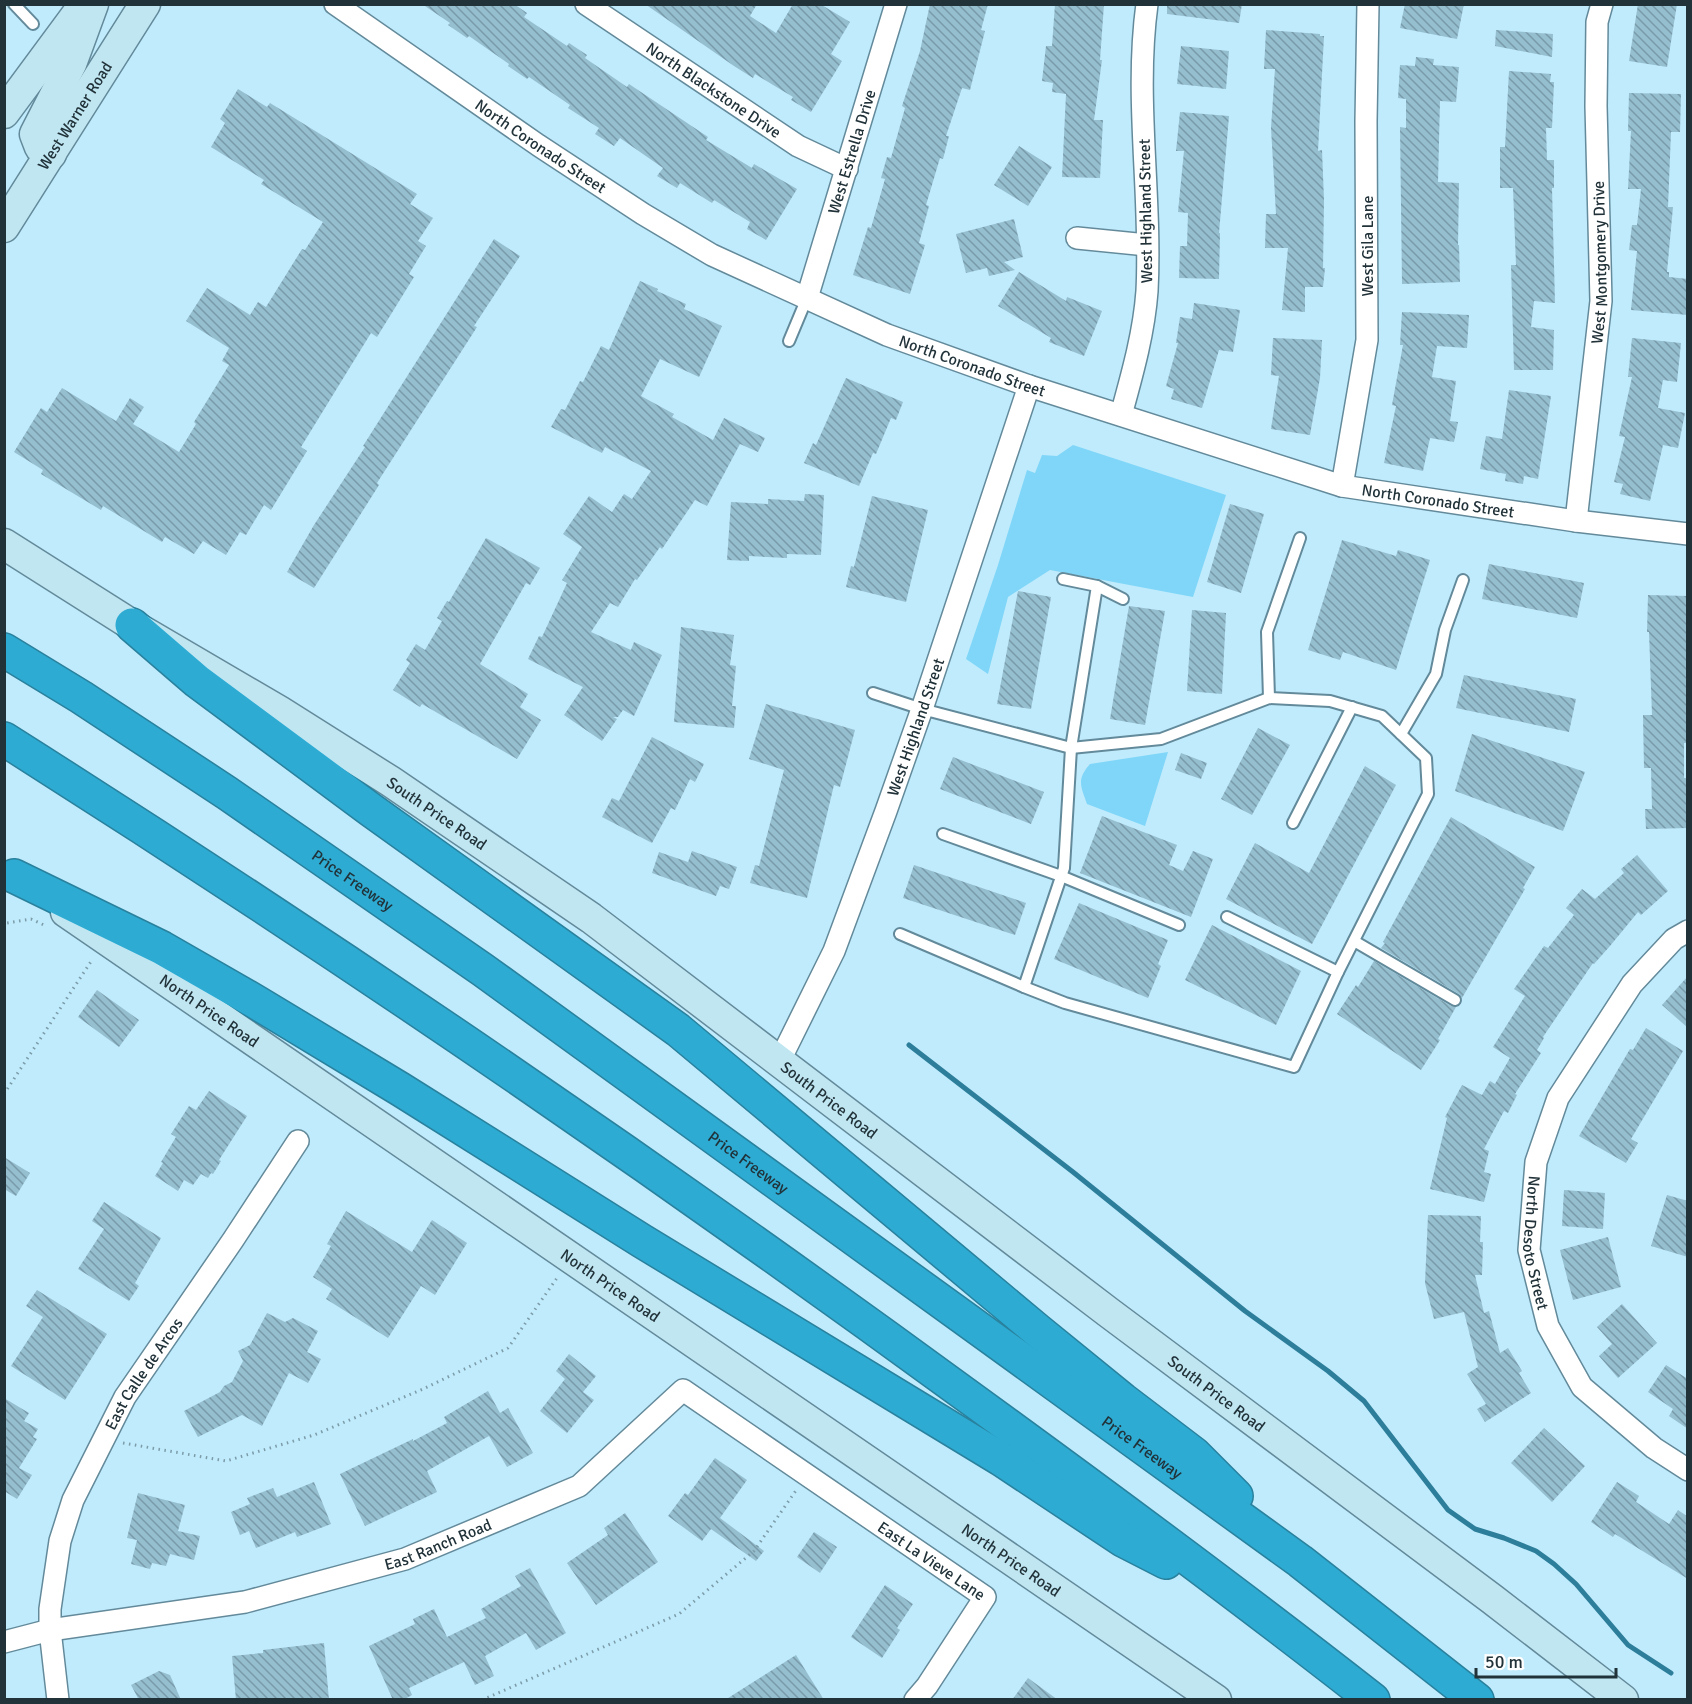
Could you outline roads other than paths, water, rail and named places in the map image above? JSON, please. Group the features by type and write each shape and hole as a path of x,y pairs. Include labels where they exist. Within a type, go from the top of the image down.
{"highway":[{"path":"132,625 197,681 371,810 678,1030 1046,1337 1194,1454 1300,1561"},
{"name":"Price Freeway","path":"4,650 81,697 227,793 483,970 1300,1561 1477,1700"},
{"path":"4,739 299,929 681,1191 857,1315 1266,1615 1373,1700"},
{"path":"9,873 162,948 256,1002 400,1089 663,1254 1001,1459 1123,1540 1266,1615"}],"main road":[{"path":"4,113 85,4"},
{"path":"51,154 40,147 35,134 71,64 93,4"},
{"name":"West Warner Road","path":"4,226 146,4"},
{"name":"South Price Road","path":"4,544 132,625 289,718 399,787 591,918 1623,1700"},
{"name":"North Price Road","path":"9,873 1216,1700"}],"street":[{"name":"North Coronado Street","path":"335,4 643,214 712,255 887,334 1029,386 1342,486 1576,521 1688,534"},
{"name":"West Estrella Drive","path":"807,298 896,4"},
{"name":"West Highland Street","path":"1121,415 1138,350 1147,292 1148,213 1142,96 1147,4"},
{"name":"West Gila Lane","path":"1342,486 1367,340 1368,4"},
{"name":"West Montgomery Drive","path":"1576,521 1601,301 1596,106 1597,22 1602,4"},
{"name":"North Blackstone Drive","path":"595,7 798,147 847,170"},
{"path":"1077,238 1147,245"},
{"name":"West Highland Street","path":"780,1060 834,951 922,709 1029,386"},
{"name":"North Desoto Street","path":"1688,931 1674,939 1632,984 1558,1098 1536,1162 1529,1250 1548,1326 1582,1387 1654,1448 1688,1470"},
{"name":"East Calle de Arcos","path":"58,1700 50,1630 50,1609 60,1541 73,1500 124,1397 298,1142"},
{"name":"East Ranch Road","path":"4,1642 50,1630 245,1602 405,1559 579,1486 683,1390 806,1475"},
{"name":"East La Vieve Lane","path":"806,1475 985,1597 927,1686 915,1700"}],"lane":[{"path":"14,4 33,24"},
{"path":"789,341 807,298"},
{"path":"1269,698 1267,632 1300,538"},
{"path":"1063,579 1096,586 1123,599"},
{"path":"1401,734 1436,674 1445,630 1463,580"},
{"path":"1024,987 1064,868 1071,748 1096,586"},
{"path":"873,693 922,709 1071,748 1161,739 1269,698 1330,701 1382,716 1426,758 1428,794 1338,972 1294,1067 1065,1003 900,934"},
{"path":"1293,823 1352,707"},
{"path":"943,834 1061,876 1179,925"},
{"path":"1227,917 1338,972"},
{"path":"1354,941 1455,1000"}],"waterway":[{"path":"909,1045 1073,1172 1245,1311 1328,1371 1364,1401 1448,1510 1475,1529 1536,1551 1554,1564 1576,1584 1628,1645 1671,1673"}]}
